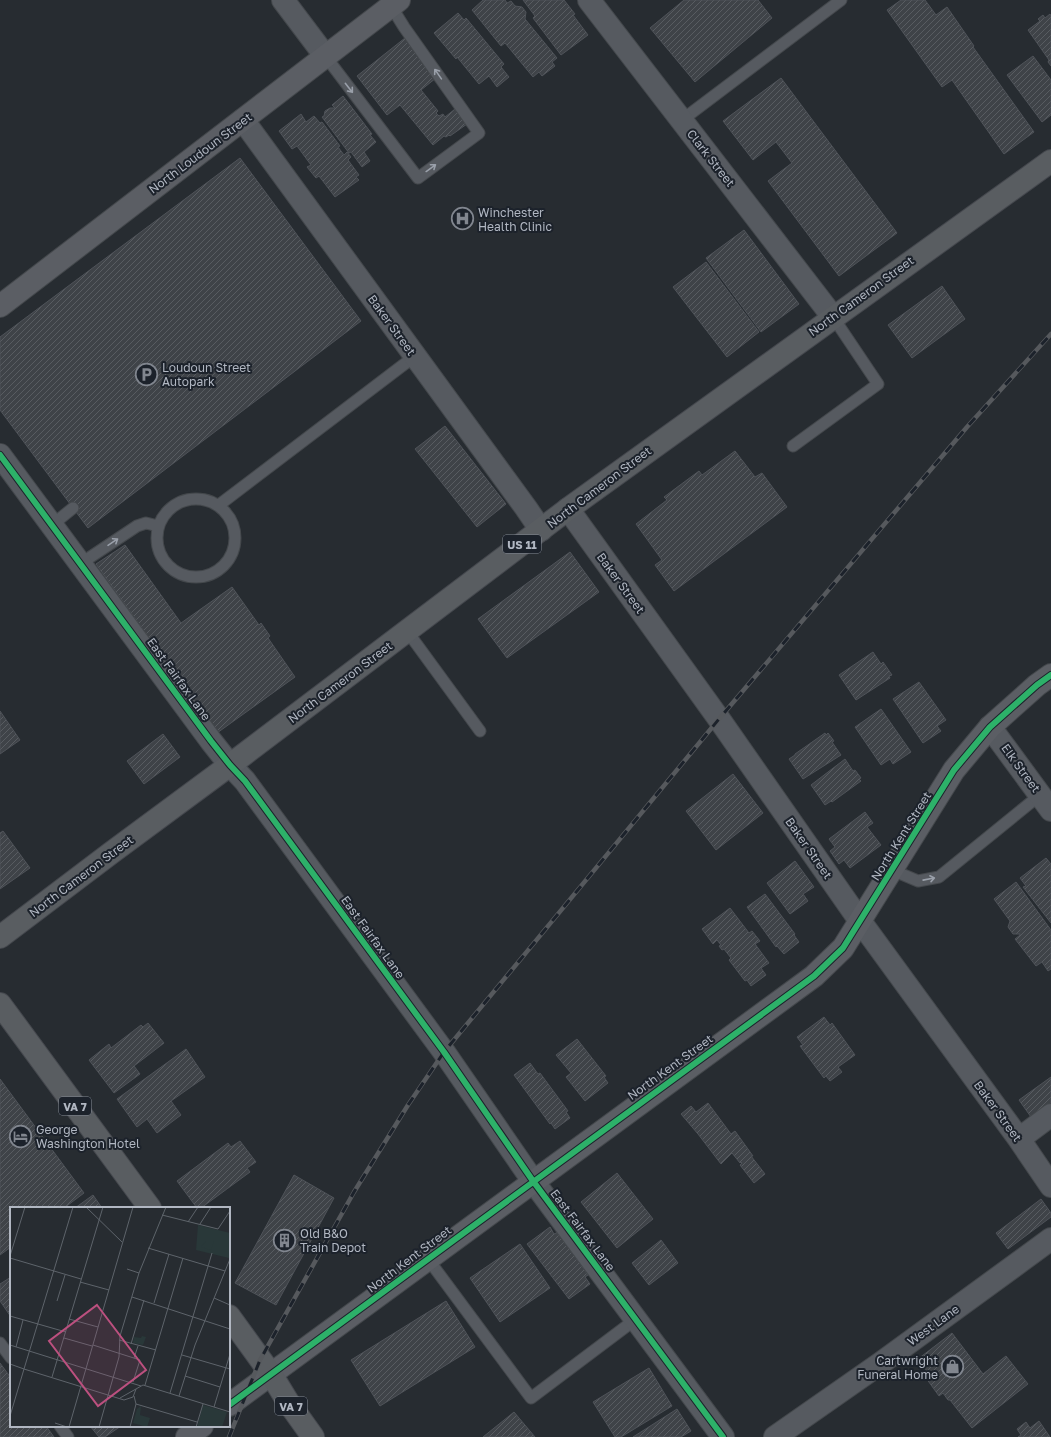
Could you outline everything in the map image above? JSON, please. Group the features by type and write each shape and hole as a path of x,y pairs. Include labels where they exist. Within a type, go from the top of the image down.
{"main road":[{"name":"North Cameron Street","path":"0,937 568,509 1051,161"},
{"name":"VA 7","path":"0,1004 149,1207"},
{"name":"VA 7","path":"230,1317 271,1374 288,1402 313,1437"}],"street":[{"path":"283,0 326,57"},
{"name":"Clark Street","path":"589,0 833,317"},
{"name":"North Loudoun Street","path":"0,306 395,3"},
{"name":"Baker Street","path":"244,120 541,530"},
{"name":"East Fairfax Lane","path":"0,455 230,765 245,781 444,1052 533,1181 723,1437"},
{"name":"Baker Street","path":"568,509 719,719 860,921 1019,1139 1051,1186"},
{"name":"North Kent Street","path":"230,1404 814,976 843,948 954,770 990,727 1037,685 1051,675"},
{"name":"Elk Street","path":"990,727 1046,802"},
{"path":"1019,1139 1051,1115"},
{"name":"West Lane","path":"775,1437 882,1363 1051,1239"},
{"path":"187,1437 201,1427"}],"lane":[{"path":"682,120 841,0"},
{"path":"326,57 418,178 478,133 404,27 395,3"},
{"path":"793,446 878,384 833,317"},
{"path":"219,506 414,356"},
{"path":"196,498 208,500 219,506 229,515 235,528 236,542 232,555 225,566 214,574 200,578 187,577 174,571 164,562 158,551 156,538 158,526 164,515 172,506 183,500 196,498"},
{"path":"52,525 73,508"},
{"path":"80,564 137,526 146,523 158,526"},
{"path":"407,631 480,731"},
{"path":"892,870 918,881 939,877 1046,802"},
{"path":"428,1259 531,1398 636,1319"},
{"path":"0,1343 10,1357"},
{"path":"61,1427 68,1437"}],"building":[{"path":"483,0 505,0 507,3 511,1 515,6 522,7 526,12 525,19 557,58 552,62 555,66 542,76 539,72 533,77 505,43 501,46 472,10"},
{"path":"523,0 564,0 588,35 561,55 533,18 535,16"},
{"path":"684,0 758,0 772,18 695,82 650,28"},
{"path":"901,0 925,0 936,15 947,7 974,46 973,47 1034,132 1004,154 952,80 942,87 887,10"},
{"path":"458,13 464,20 466,18 504,64 501,67 509,77 497,87 489,76 479,84 457,57 456,59 434,33"},
{"path":"1050,14 1051,66 1048,62 1049,60 1028,30 1040,21 1038,19 1043,15 1045,18"},
{"path":"405,38 436,78 421,90 438,111 436,113 439,116 443,114 445,117 455,109 467,124 450,136 444,136 433,145 400,105 387,115 357,76"},
{"path":"1033,56 1051,80 1051,115 1042,122 1007,75"},
{"path":"781,78 897,233 839,276 768,181 792,163 776,142 753,160 723,121"},
{"path":"343,96 372,134 370,135 376,142 364,152 370,161 362,167 351,152 349,153 322,117 324,116 325,111 330,108 335,108 332,105"},
{"path":"301,114 306,122 314,116 320,123 322,122 340,146 338,147 344,155 347,152 351,157 348,160 359,175 356,177 359,180 335,197 319,176 316,178 307,167 311,165 297,146 292,149 279,131"},
{"name":"Loudoun Street Autopark","path":"240,158 361,321 88,528 0,410 0,337"},
{"path":"744,230 799,304 761,332 706,258"},
{"path":"706,262 759,332 727,357 673,287"},
{"path":"942,286 965,319 912,358 888,325"},
{"path":"445,426 506,504 477,527 415,449"},
{"path":"735,451 755,477 762,473 787,507 674,591 655,565 662,560 636,524 667,500 664,497 699,471 702,475"},
{"path":"125,545 181,623 232,587 259,625 261,623 270,636 268,638 295,677 217,733 96,564"},
{"path":"570,552 599,592 507,658 478,619"},
{"path":"873,652 881,664 883,662 892,675 889,676 890,678 856,700 839,675"},
{"path":"919,682 946,720 937,726 941,731 923,743 893,699"},
{"path":"881,709 911,752 893,764 890,759 881,765 855,727"},
{"path":"0,711 20,740 0,754"},
{"path":"825,733 826,735 828,733 834,741 832,742 841,755 803,779 789,759"},
{"path":"163,734 180,757 144,784 127,761"},
{"path":"845,759 853,771 855,770 861,778 859,779 861,781 832,802 831,801 825,805 811,785"},
{"path":"733,774 763,813 716,850 686,811"},
{"path":"865,812 873,823 867,827 881,845 850,868 844,860 839,864 830,851 835,847 829,839"},
{"path":"3,831 30,868 0,889 0,833"},
{"path":"1046,858 1051,864 1051,923 1023,887 1026,886 1020,878"},
{"path":"795,861 814,887 803,894 808,901 790,914 767,883"},
{"path":"1016,882 1051,930 1051,969 1048,971 1042,962 1036,966 1015,939 1020,934 1013,934 1008,927 1010,921 994,899"},
{"path":"765,894 795,934 794,935 799,942 784,954 777,946 776,947 747,907"},
{"path":"730,908 749,933 752,931 760,941 755,944 769,963 761,968 766,975 751,986 747,980 745,981 729,960 731,958 724,949 722,950 719,946 721,945 717,940 713,944 702,929"},
{"path":"824,1017 830,1025 832,1023 855,1055 838,1067 842,1072 830,1081 826,1076 824,1078 800,1046 803,1045 797,1037"},
{"path":"148,1023 164,1043 134,1066 140,1074 114,1093 89,1060 109,1044 111,1048 141,1025 143,1027"},
{"path":"577,1039 606,1076 604,1077 608,1083 585,1101 566,1077 571,1073 556,1055"},
{"path":"186,1049 205,1077 171,1101 181,1115 157,1133 147,1119 137,1127 117,1099"},
{"path":"530,1063 538,1074 540,1073 568,1111 566,1112 570,1118 555,1129 514,1075"},
{"path":"1051,1077 1051,1103 1031,1117 1019,1100"},
{"name":"George Washington Hotel","path":"0,1079 84,1193 65,1207 10,1207 10,1248 0,1255"},
{"path":"708,1103 731,1134 735,1131 765,1174 754,1183 740,1165 742,1163 740,1163 732,1153 721,1164 681,1114 691,1106 696,1112"},
{"path":"240,1141 256,1162 247,1168 250,1172 202,1207 196,1207 177,1181 228,1143 231,1147"},
{"path":"617,1173 653,1219 617,1248 581,1202"},
{"name":"Old B&O Train Depot","path":"294,1175 334,1198 276,1305 235,1283"},
{"path":"93,1195 101,1207 76,1207"},
{"path":"1041,1199 1051,1213 1051,1217 1008,1249 996,1233"},
{"path":"550,1227 554,1234 558,1232 588,1275 585,1277 590,1284 569,1299 527,1244"},
{"path":"661,1240 678,1263 649,1285 632,1263"},
{"path":"520,1244 550,1288 500,1322 470,1278"},
{"path":"10,1278 10,1316 0,1301 0,1284"},
{"path":"446,1301 475,1347 380,1406 351,1360"},
{"path":"952,1333 983,1374 1006,1356 1028,1384 972,1428 943,1393 939,1396 926,1378 930,1375 918,1359"},
{"path":"0,1363 10,1377 10,1427 47,1427 54,1437 0,1437"},
{"path":"649,1368 672,1406 621,1437 615,1437 593,1402"},
{"path":"677,1409 691,1431 681,1437 633,1437"},
{"path":"514,1412 535,1437 483,1437"},
{"path":"1039,1421 1050,1437 1018,1437 1021,1435 1017,1429 1026,1422 1030,1428"},
{"path":"91,1427 120,1427 105,1437 99,1437"}],"railway":[{"path":"229,1437 260,1360 354,1192 408,1105 444,1052 719,719 967,427 1051,334"}],"cycle path":[{"path":"0,455 211,741 245,781 444,1052 533,1181 723,1437"},
{"path":"230,1404 814,976 843,948 954,770 990,727 1037,685 1051,675"}],"place":[{"name":"Winchester Health Clinic","path":"463,219"},
{"name":"Loudoun Street Autopark","path":"146,374"},
{"name":"George Washington Hotel","path":"21,1136"},
{"name":"Old B&O Train Depot","path":"285,1240"},
{"name":"Cartwright Funeral Home","path":"953,1367"}]}
